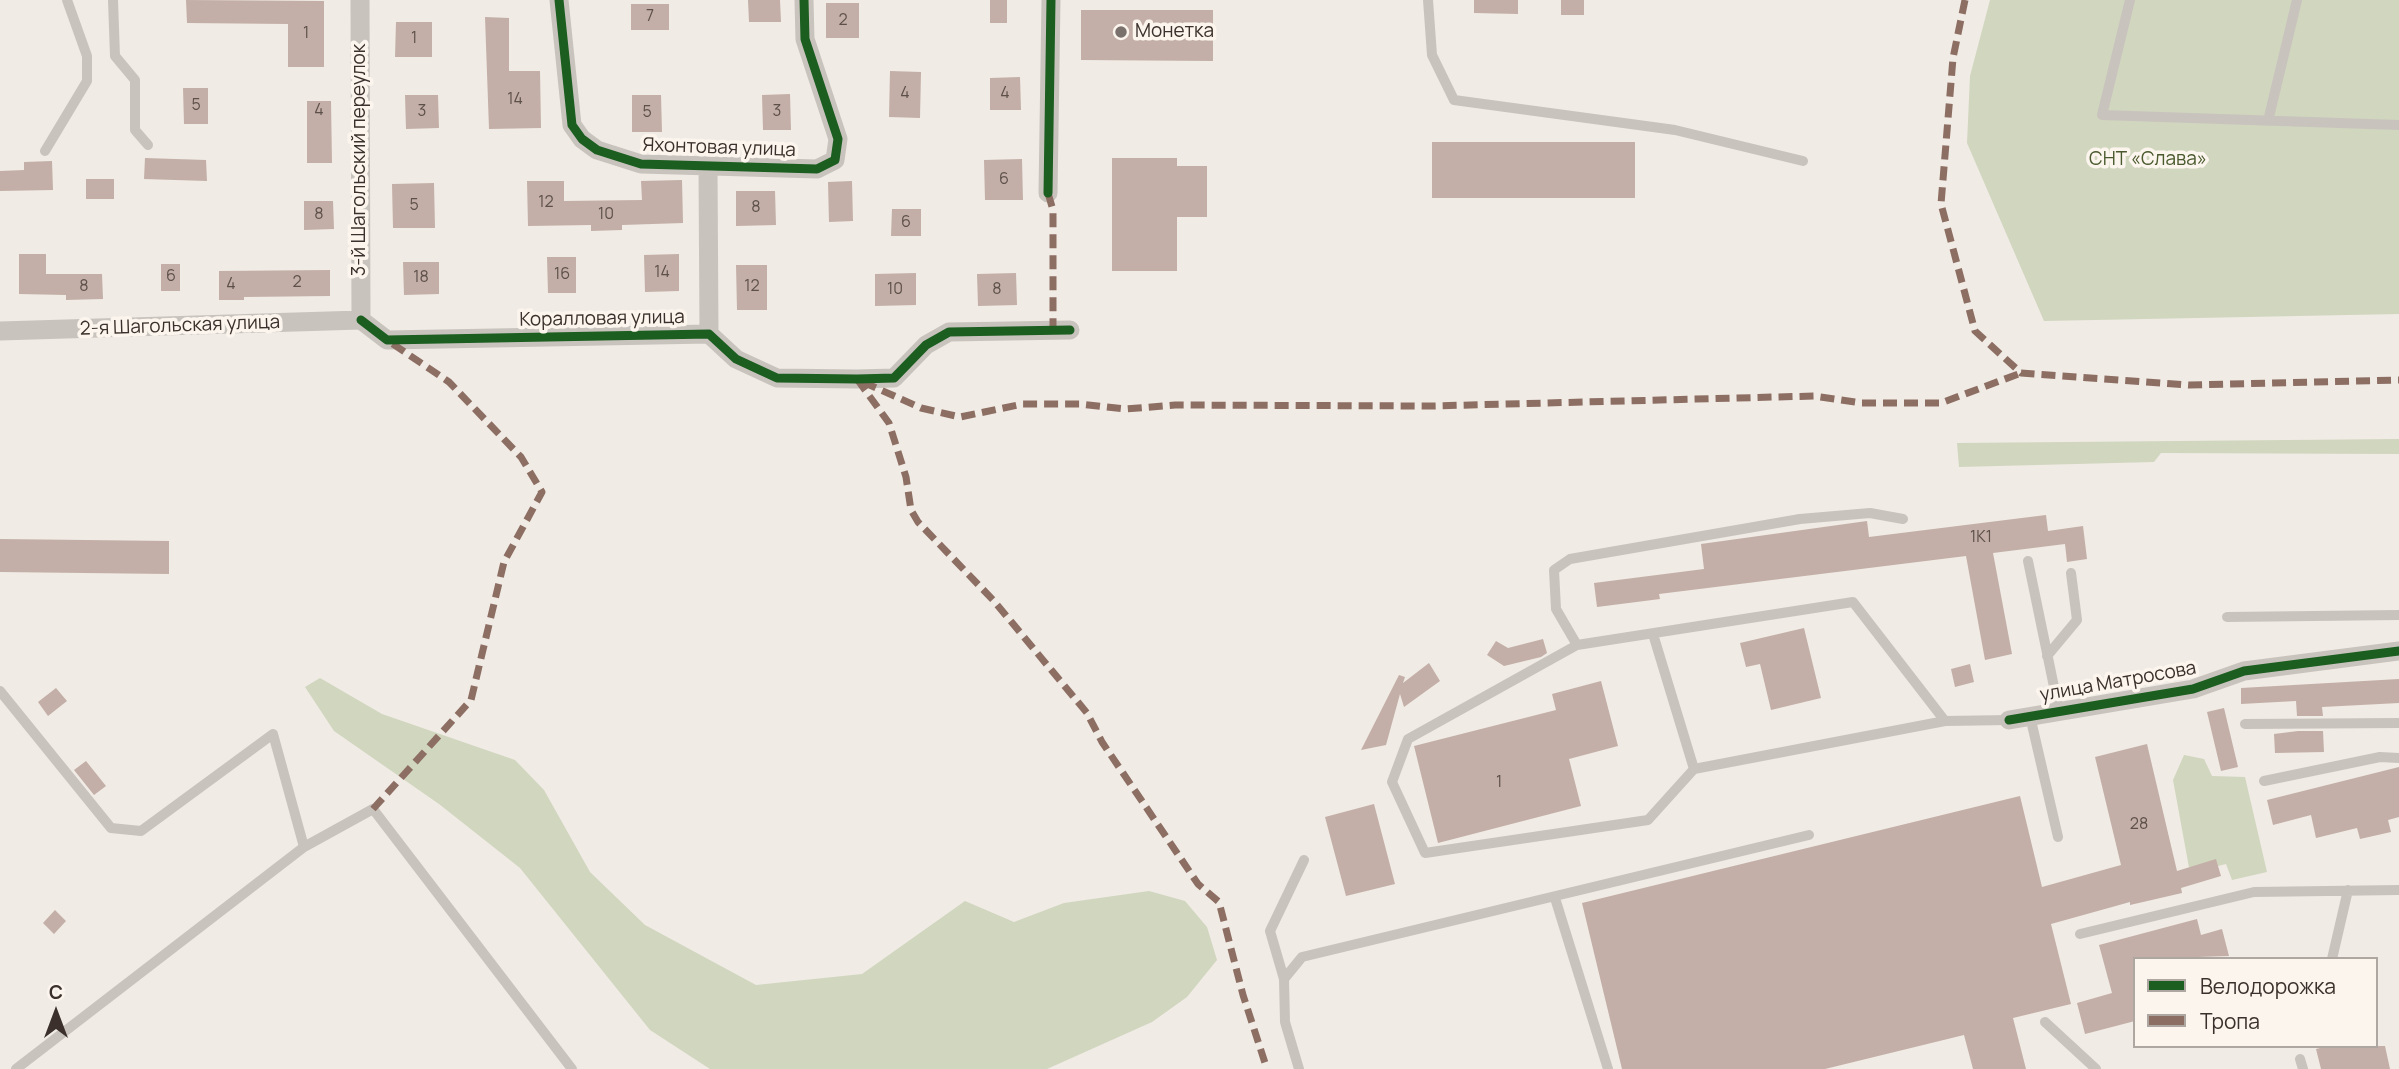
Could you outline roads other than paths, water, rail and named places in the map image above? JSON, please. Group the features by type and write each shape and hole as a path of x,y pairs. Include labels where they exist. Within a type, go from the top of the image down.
{"street":[{"name":"3-й Шагольский переулок","path":"360,0 360,320"},
{"name":"Яхонтовая улица","path":"559,0 572,125 582,139 618,159 640,164 817,169 835,160 838,139 805,39 804,0"},
{"path":"1048,193 1051,0"},
{"path":"708,167 709,334"},
{"name":"2-я Шагольская улица","path":"0,331 360,320"},
{"name":"Коралловая улица","path":"360,320 387,340 709,334 736,359 777,378 894,378 926,345 948,332 1070,330"},
{"name":"улица Матросова","path":"2009,720 2193,689 2244,671 2399,652"}],"lane":[{"path":"45,152 87,81 87,56 67,0"},
{"path":"113,0 115,55 135,80 135,130 148,145"},
{"path":"1428,0 1432,55 1454,100 1675,130 1803,161"},
{"path":"2130,0 2102,115 2399,125"},
{"path":"2268,121 2297,0"},
{"path":"1577,645 1556,609 1554,570 1570,559 1800,519 1870,513 1903,519"},
{"path":"2028,561 2059,711"},
{"path":"2048,656 2077,620 2070,573"},
{"path":"1945,721 1853,602 1577,645 1408,739 1392,782 1425,853 1648,820 1694,769 1945,721 2009,720"},
{"path":"2227,617 2399,615"},
{"path":"1653,634 1694,769"},
{"path":"0,691 111,828 141,831 273,733 304,847"},
{"path":"2030,716 2058,837"},
{"path":"2245,724 2399,723"},
{"path":"2264,781 2380,757 2399,758"},
{"path":"16,1069 304,847 373,809 572,1069"},
{"path":"1284,979 1302,957 1809,835"},
{"path":"1299,1069 1285,1022 1284,979 1270,931 1304,860"},
{"path":"2332,957 2348,890"},
{"path":"2080,934 2254,892 2399,890"},
{"path":"1555,898 1608,1069"},
{"path":"2045,1022 2096,1069"}],"place":[{"name":"Монетка","path":"1121,32"}],"park label":[{"name":"СНТ «Слава»","path":"2148,160"}]}
